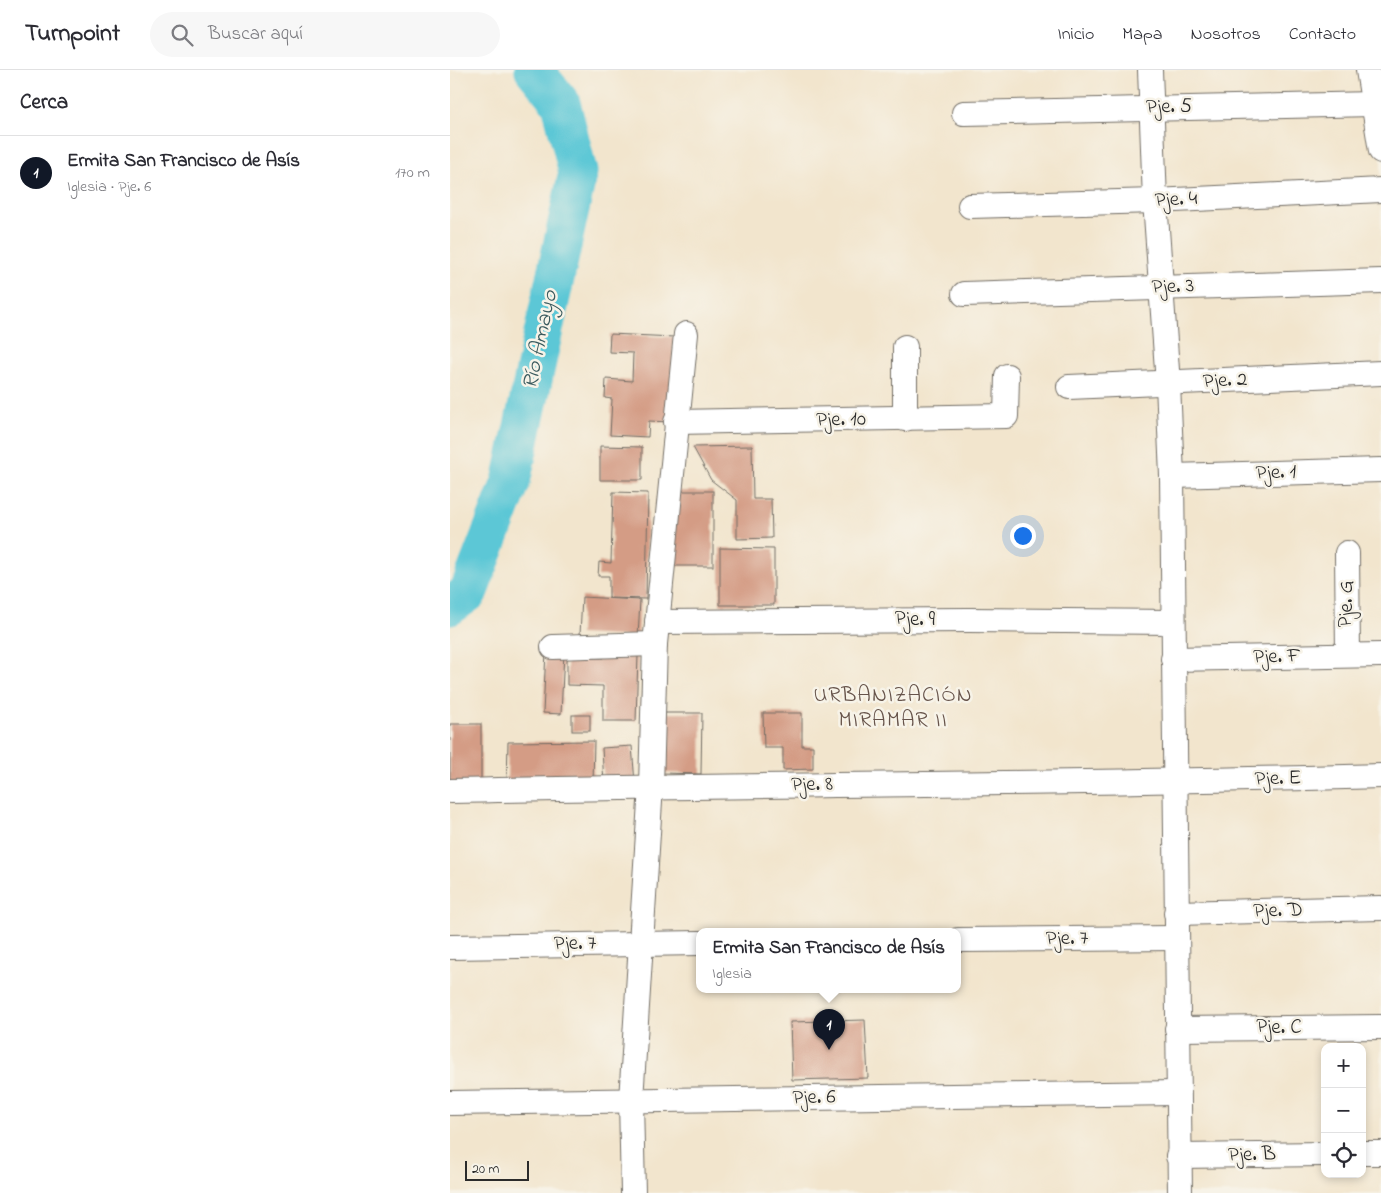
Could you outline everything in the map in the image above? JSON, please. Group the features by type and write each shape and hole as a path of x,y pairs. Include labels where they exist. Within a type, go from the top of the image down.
{"street":[{"path":"1150,70 1155,201 1168,384 1172,476 1176,1029 1180,1193"},
{"path":"1368,70 1381,150"},
{"name":"Pje. 5","path":"964,113 1374,104"},
{"name":"Pje. 4","path":"970,206 1155,201 1381,190"},
{"name":"Pje. 3","path":"964,294 1381,281"},
{"path":"633,1193 631,1100 651,786 656,633 686,334"},
{"path":"905,347 905,419"},
{"name":"Pje. 2","path":"1069,387 1381,373"},
{"name":"Pje. 10","path":"676,422 1006,416 1007,376"},
{"name":"Pje. 1","path":"1172,476 1381,470"},
{"name":"Pje. G","path":"1347,553 1348,655"},
{"name":"Pje. 9","path":"553,647 656,633 959,620 1173,622"},
{"name":"Pje. F","path":"1173,659 1381,654"},
{"name":"Pje. E","path":"1175,782 1381,776"},
{"name":"Pje. 8","path":"450,791 651,786 1175,782"},
{"name":"Pje. D","path":"1176,913 1381,908"},
{"name":"Pje. 7","path":"961,940 1176,938"},
{"name":"Pje. 7","path":"450,947 696,942"},
{"name":"Pje. C","path":"1176,1029 1381,1028"},
{"name":"Pje. 6","path":"450,1103 1178,1093"},
{"path":"1366,1153 1381,1153"},
{"name":"Pje. B","path":"1178,1156 1321,1154"}],"building":[{"path":"610,334 674,337 670,422 649,421 648,437 610,435 612,399 605,398 606,379 632,381 633,353 609,352"},
{"path":"600,446 642,447 642,480 600,480"},
{"path":"752,446 753,499 771,499 772,538 737,539 737,500 711,480 693,447"},
{"path":"673,491 713,491 713,566 673,566"},
{"path":"613,492 648,493 646,599 609,598 609,576 598,576 599,562 611,563"},
{"path":"720,548 774,549 774,605 720,605"},
{"path":"582,597 640,600 638,637 580,634"},
{"path":"546,651 564,652 561,714 543,713"},
{"path":"604,653 638,654 636,721 603,721 603,686 567,685 567,658 603,658"},
{"path":"663,713 702,713 701,774 662,773"},
{"path":"763,713 802,713 802,746 813,746 813,769 783,770 783,748 764,748"},
{"path":"572,715 590,715 590,731 572,731"},
{"path":"450,724 481,724 481,785 450,785"},
{"path":"594,741 593,784 507,783 508,742"},
{"path":"632,746 635,783 604,785 602,748"},
{"path":"865,1020 868,1078 792,1080 790,1022"}],"waterway":[{"name":"Río Amayo","path":"450,606 468,593 511,482 578,172 561,103 534,70"}],"place":[{"name":"Ermita San Francisco de Asís","path":"829,1050"}],"district":[{"name":"URBANIZACIÓN MIRAMAR II","path":"893,708"}]}
